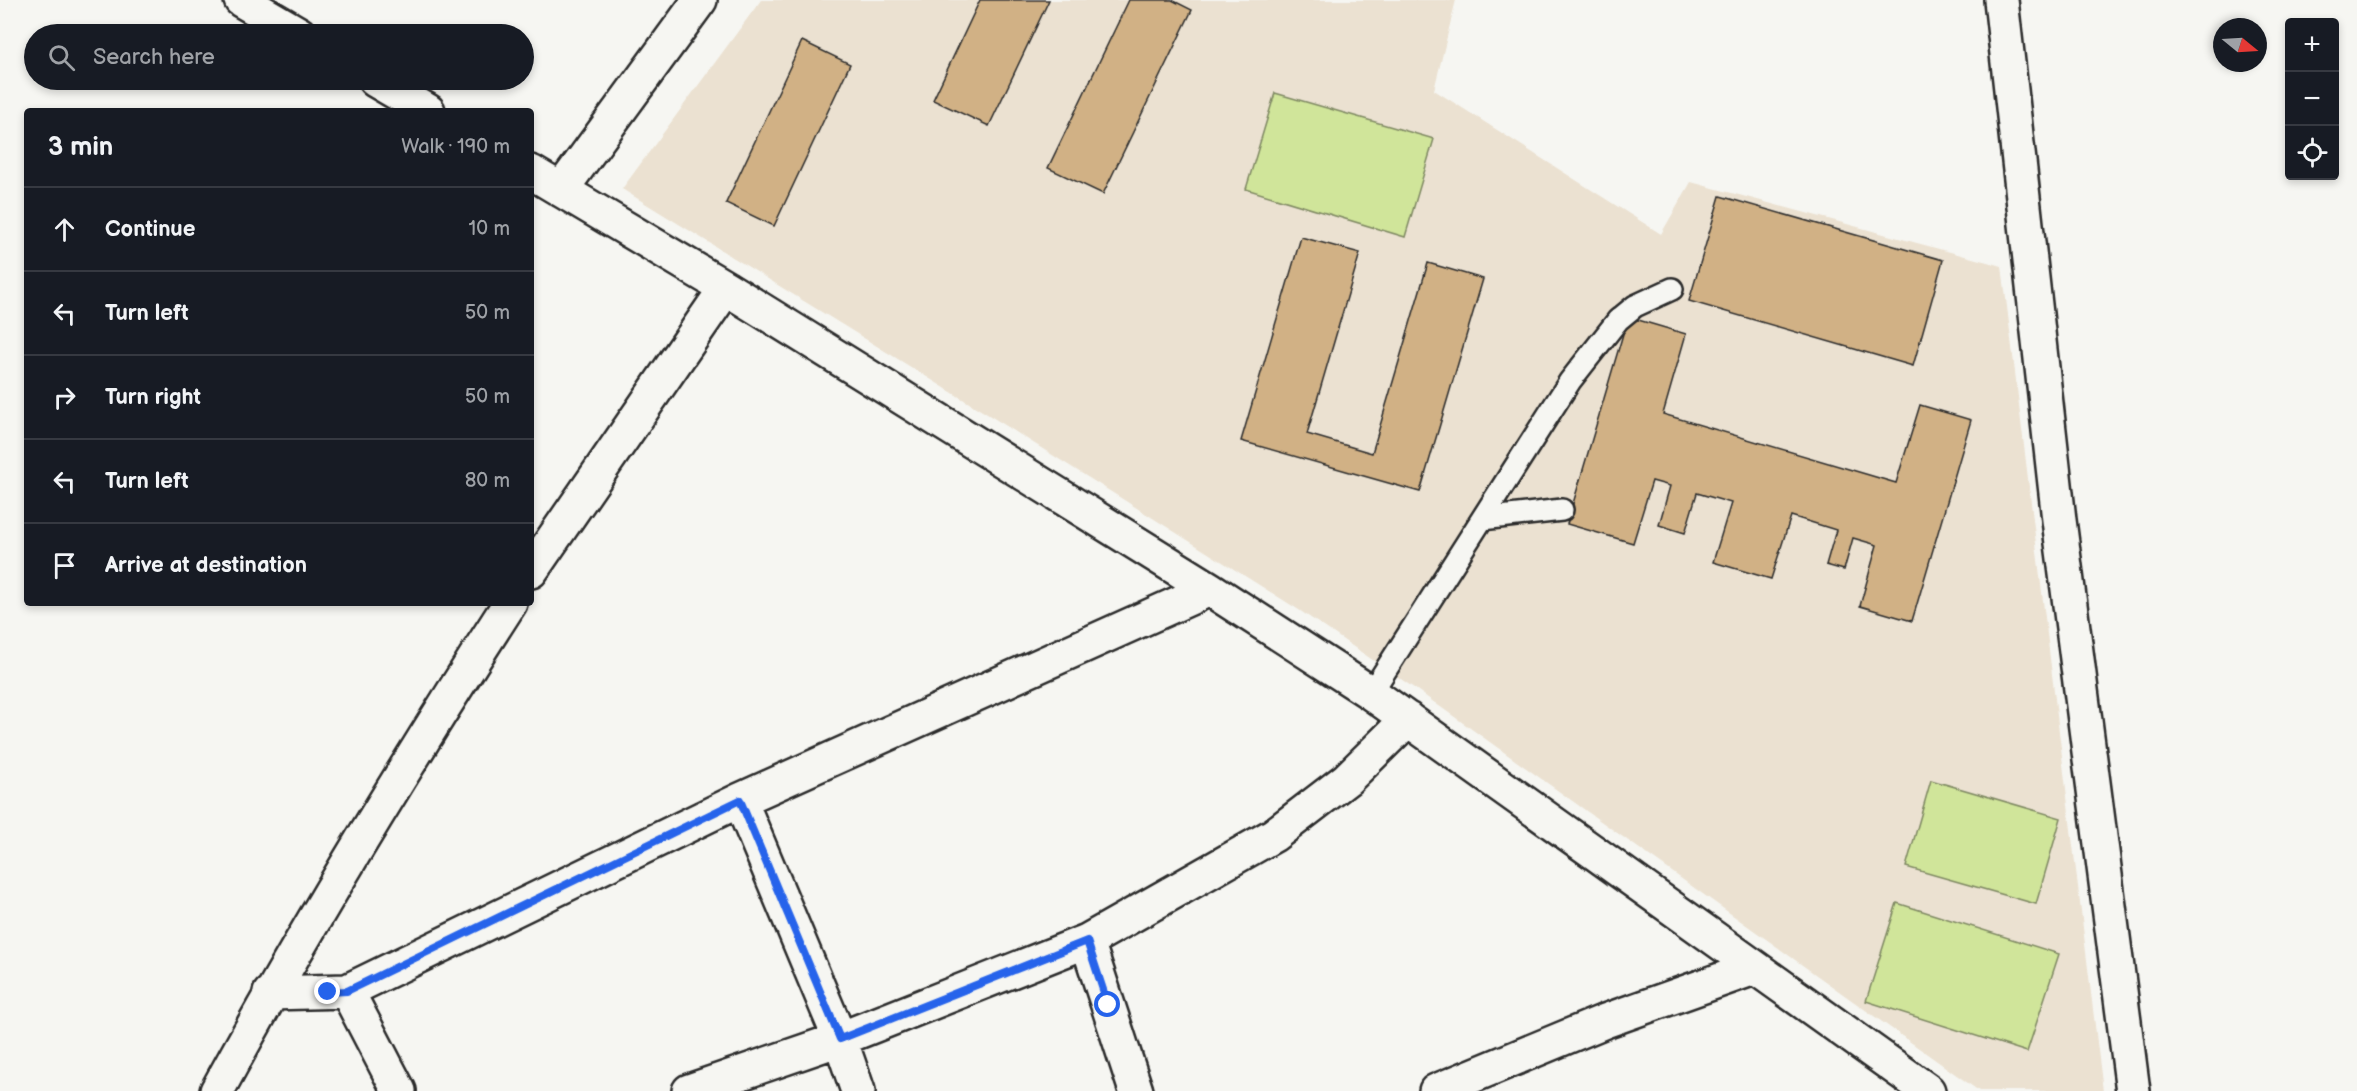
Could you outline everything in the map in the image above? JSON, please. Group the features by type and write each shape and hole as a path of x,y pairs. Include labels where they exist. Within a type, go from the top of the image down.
{"street":[{"path":"241,0 282,24"},
{"path":"561,190 700,0"},
{"path":"2001,0 2059,520 2133,1091"},
{"path":"392,90 423,108"},
{"path":"534,174 726,288 1210,589 1371,693 1928,1091"},
{"path":"534,567 726,288"},
{"path":"270,993 347,991 740,800 1210,589"},
{"path":"218,1091 270,993 413,753 508,606"},
{"path":"689,1091 840,1039 1087,941 1274,835 1347,779 1408,719"},
{"path":"740,800 840,1039 858,1091"},
{"path":"1087,941 1136,1091"},
{"path":"1436,1091 1605,1021 1754,968"},
{"path":"347,991 399,1091"}],"lane":[{"path":"1371,693 1570,381 1618,320 1635,306 1672,290"},
{"path":"1482,519 1562,510"}],"shaded area":[{"path":"761,0 1456,0 1434,90 1661,234 1691,182 2002,266 2103,1091 1979,1091 1414,688 1299,610 622,189"}],"green space":[{"path":"1275,93 1434,139 1405,237 1246,189"},
{"path":"1931,780 2061,818 2036,904 1906,867"},
{"path":"1897,903 2059,954 2027,1052 1866,1001"}],"building":[{"path":"980,0 1049,0 989,126 933,100"},
{"path":"1129,0 1172,0 1192,10 1103,194 1048,168"},
{"path":"802,41 850,64 774,226 726,203"},
{"path":"1720,196 1943,260 1913,366 1689,301"},
{"path":"1301,237 1360,253 1307,434 1372,453 1428,263 1483,279 1420,492 1241,441"},
{"path":"1628,317 1686,334 1663,414 1896,483 1920,405 1971,420 1912,621 1860,606 1877,545 1853,538 1844,570 1826,565 1836,530 1791,516 1771,579 1713,562 1731,503 1697,493 1685,533 1659,525 1670,486 1652,481 1633,543 1567,524"}],"route":[{"path":"328,992 347,991 740,800 840,1039 1087,941 1108,1005"}]}
